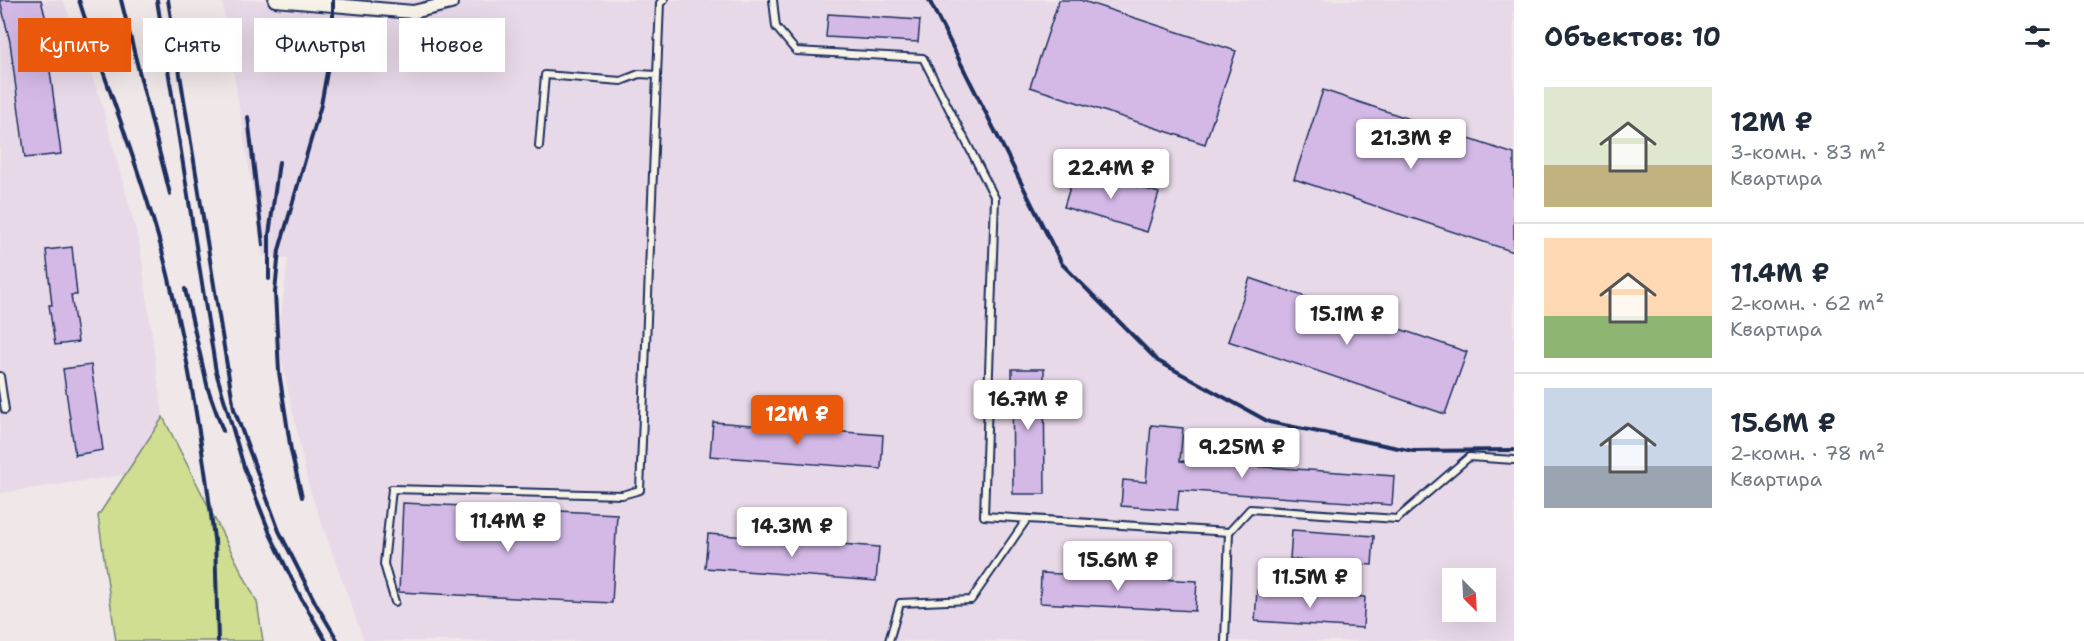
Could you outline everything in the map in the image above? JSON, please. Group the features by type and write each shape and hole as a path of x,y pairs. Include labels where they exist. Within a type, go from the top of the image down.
{"street":[{"path":"275,0 413,12 451,3 451,0"}],"lane":[{"path":"395,602 384,564 392,489 622,495 640,490 660,3 664,0"},
{"path":"773,0 776,27 796,51 923,58 995,198 984,516 1229,532"},
{"path":"539,146 545,75 621,81 639,74 657,75"},
{"path":"0,376 5,410"},
{"path":"1225,641 1229,532 1250,509 1397,519 1469,457 1514,460"},
{"path":"889,641 900,603 970,600 1027,519"}],"shaded area":[{"path":"0,0 63,0 70,18 18,18 18,72 90,72 101,101 140,246 163,417 125,475 0,493"},
{"path":"222,0 1514,0 1514,641 364,641 309,488 278,343 288,258 263,257 233,72 242,72 242,18 225,18"}],"green space":[{"path":"163,417 257,602 263,641 116,641 98,516"}],"building":[{"path":"0,0 41,0 46,18 18,18 18,72 50,72 61,154 25,158 10,42"},
{"path":"1059,0 1080,0 1236,51 1205,144 1030,87"},
{"path":"828,14 920,20 918,42 826,37"},
{"path":"1323,90 1514,154 1514,252 1294,179"},
{"path":"1076,167 1159,193 1147,232 1064,207"},
{"path":"72,247 77,295 71,295 78,342 55,345 49,305 52,305 46,250"},
{"path":"1250,278 1467,352 1445,414 1228,341"},
{"path":"91,365 103,450 75,455 63,369"},
{"path":"1012,369 1044,369 1045,494 1013,494"},
{"path":"713,422 883,435 881,469 710,456"},
{"path":"1151,425 1183,428 1180,461 1394,476 1392,505 1179,490 1177,510 1121,506 1123,480 1146,482"},
{"path":"403,503 617,514 612,603 399,592"},
{"path":"1292,530 1374,536 1372,565 1290,559"},
{"path":"708,534 879,547 876,581 705,568"},
{"path":"1041,573 1197,581 1195,611 1040,603"},
{"path":"1257,590 1365,597 1363,628 1255,621"}],"railway":[{"path":"79,0 142,184 161,247 179,321 193,396 215,547"},
{"path":"121,0 170,194"},
{"path":"157,0 216,372 244,467 271,536 304,604"},
{"path":"168,0 234,409 279,531 316,604 338,641"},
{"path":"302,497 291,451 279,372 275,292 279,250 321,105 333,39 333,0"},
{"path":"929,0 1062,264 1158,361 1269,422 1413,451 1514,450"},
{"path":"248,117 263,245"},
{"path":"269,279 269,235 279,162"},
{"path":"185,289 208,389 223,431"},
{"path":"215,539 218,641"},
{"path":"300,596 326,641"}]}
